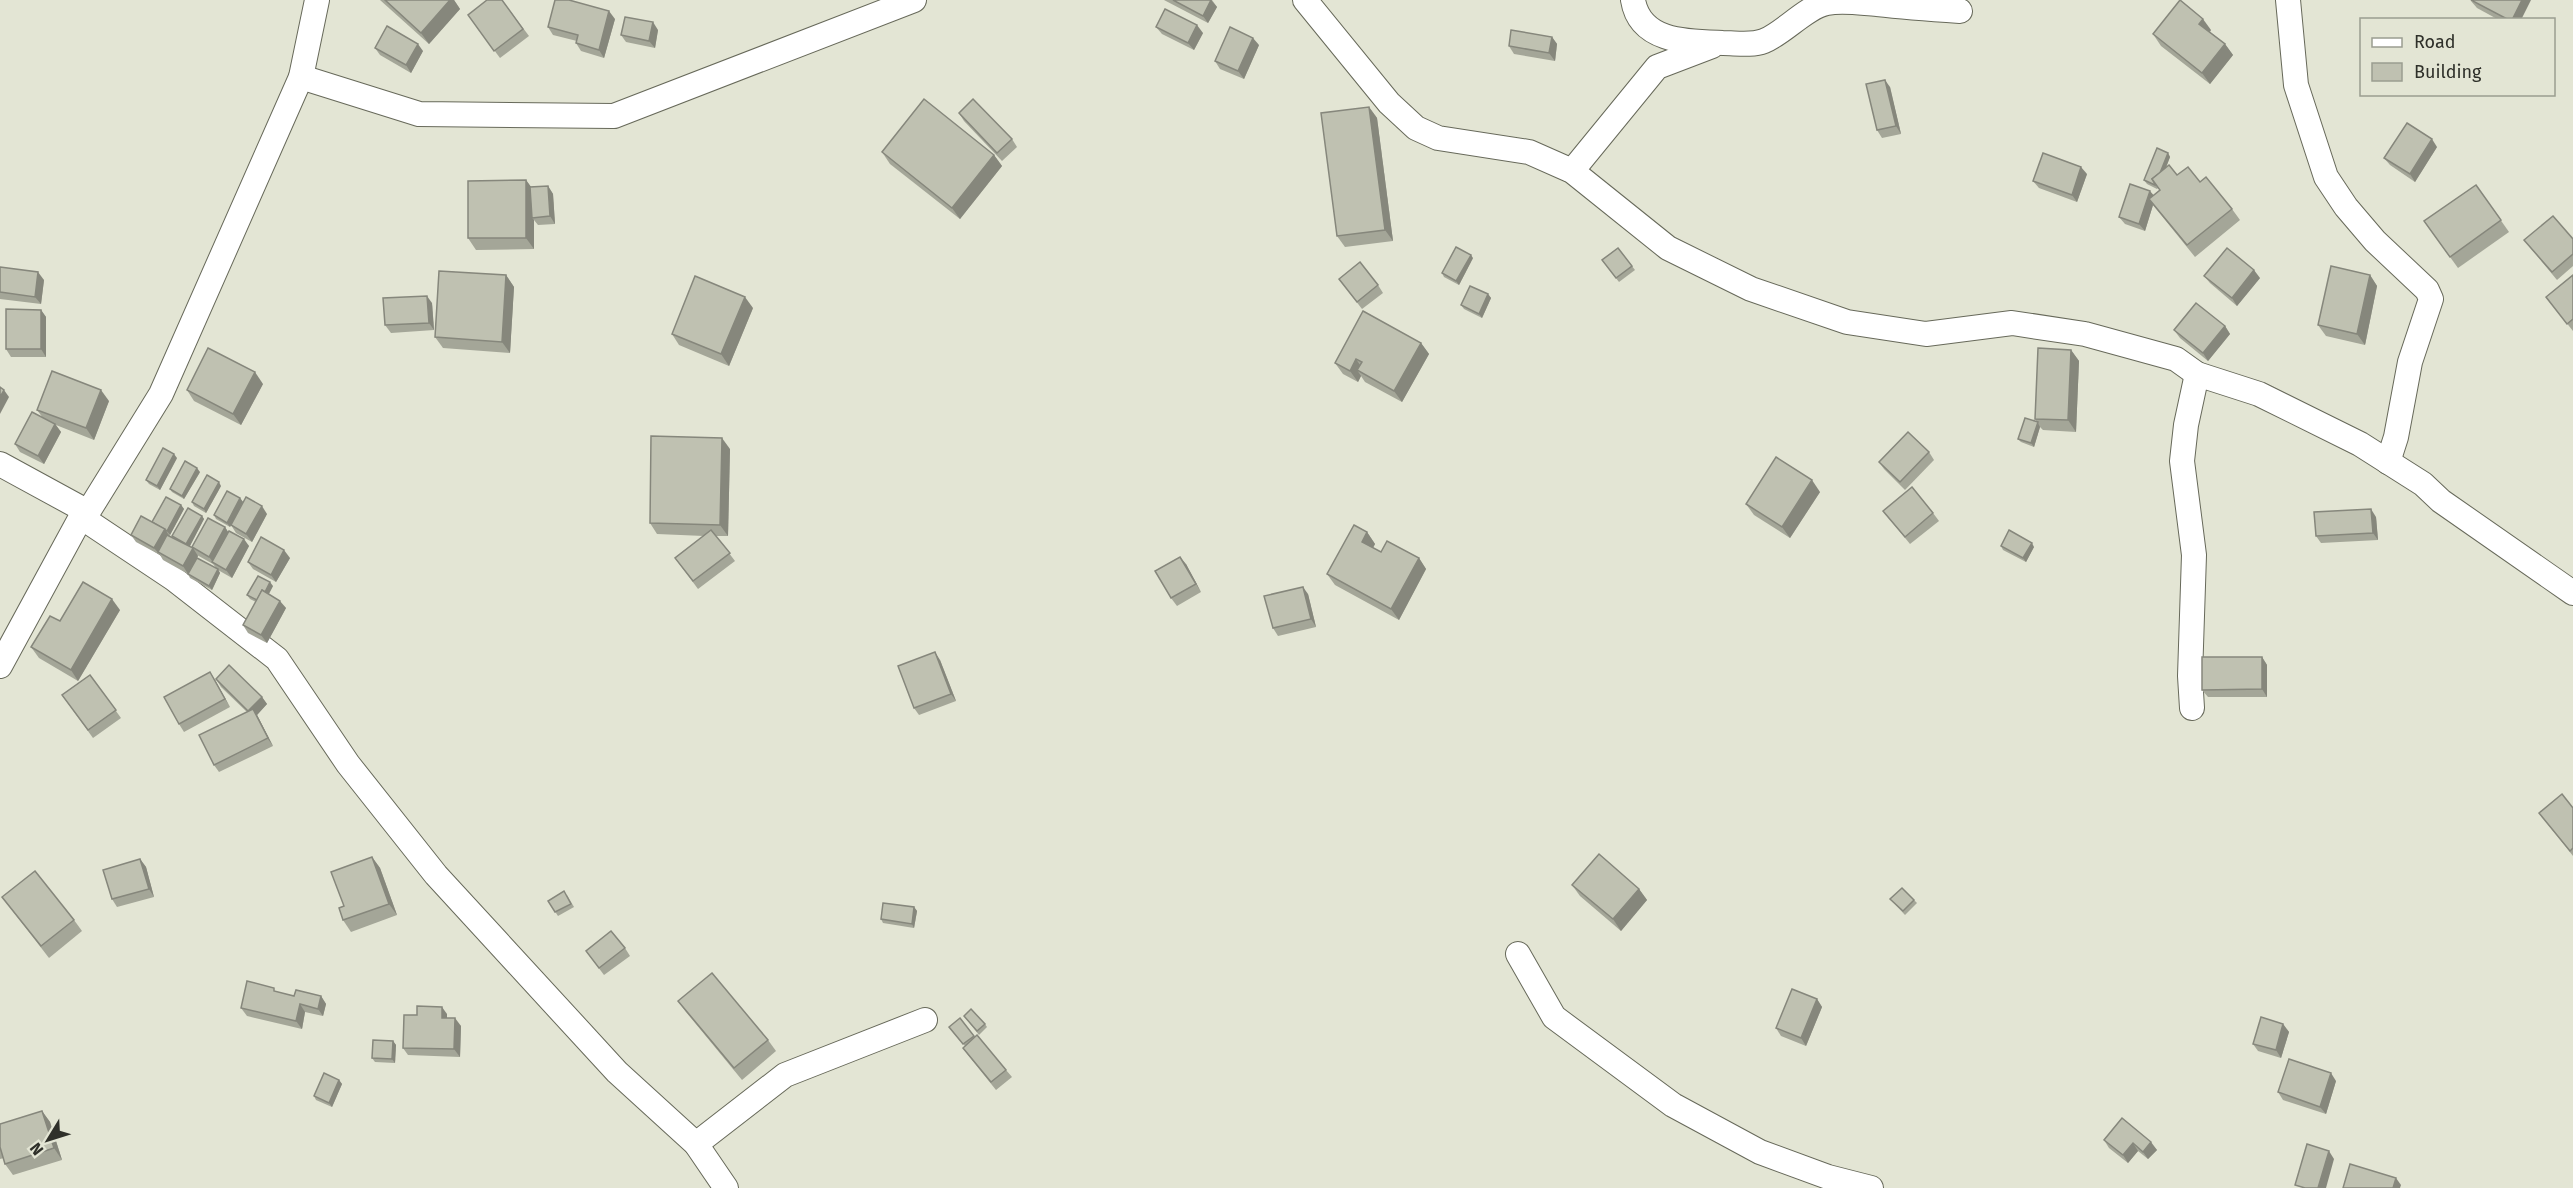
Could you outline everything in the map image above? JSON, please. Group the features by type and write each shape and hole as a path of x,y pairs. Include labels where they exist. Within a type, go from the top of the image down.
{"street":[{"path":"0,666 84,514 161,394 301,77 317,0"},
{"path":"301,77 419,114 614,116 914,0"},
{"path":"1305,0 1389,103 1416,128 1438,138 1529,152 1572,171 1668,248 1751,289 1847,322 1926,334 2012,323 2085,334 2176,359 2197,374 2259,394 2360,444 2423,484 2441,501 2573,593"},
{"path":"1633,0 1634,8 1642,21 1649,29 1662,36 1682,41 1720,43 1752,44 1765,41 1825,3 1851,2 1960,11"},
{"path":"2288,0 2296,85 2326,177 2346,207 2375,241 2427,290 2431,299 2410,362 2396,437 2388,462"},
{"path":"1572,171 1657,67 1720,43"},
{"path":"2192,708 2190,676 2194,555 2182,461 2186,425 2197,374"},
{"path":"0,464 84,514 174,579 277,659 348,764 436,875 617,1072 696,1144 726,1188"},
{"path":"1518,954 1554,1017 1672,1105 1760,1152 1828,1177 1871,1188"},
{"path":"696,1144 785,1076 925,1020"}],"building":[{"path":"385,0 450,0 421,33"},
{"path":"487,0 502,0 523,29 494,51 468,15"},
{"path":"555,0 569,0 609,11 599,50 576,43 578,35 548,27"},
{"path":"1173,0 1211,0 1203,16"},
{"path":"2180,0 2203,19 2199,24 2225,44 2202,73 2153,34"},
{"path":"2471,0 2522,0 2513,18 2505,18"},
{"path":"1165,9 1197,25 1188,43 1156,27"},
{"path":"625,17 653,22 649,41 621,35"},
{"path":"387,26 418,44 406,65 375,48"},
{"path":"1230,27 1253,38 1238,71 1215,61"},
{"path":"1511,30 1552,37 1549,53 1509,46"},
{"path":"1885,80 1896,126 1877,130 1866,84"},
{"path":"924,99 994,155 952,208 882,152"},
{"path":"973,99 1012,139 997,153 959,113"},
{"path":"1369,107 1385,230 1337,236 1321,113"},
{"path":"2407,123 2432,139 2410,174 2384,158"},
{"path":"2157,148 2168,153 2160,173 2152,179 2155,185 2144,180"},
{"path":"2043,153 2081,167 2072,195 2033,181"},
{"path":"2169,165 2177,175 2188,167 2200,182 2206,177 2232,209 2187,245 2149,199 2160,190 2152,179"},
{"path":"526,180 526,238 468,238 468,181"},
{"path":"2130,184 2150,191 2139,224 2119,217"},
{"path":"2476,185 2501,220 2450,257 2424,221"},
{"path":"548,186 550,216 532,218 530,187"},
{"path":"2553,216 2573,239 2573,254 2552,272 2524,240"},
{"path":"1456,247 1471,255 1456,281 1442,273"},
{"path":"1618,248 1632,266 1616,278 1602,260"},
{"path":"2227,248 2254,270 2232,298 2204,276"},
{"path":"1360,262 1378,285 1357,302 1339,279"},
{"path":"2331,266 2370,275 2357,334 2318,325"},
{"path":"0,267 38,272 35,297 0,292"},
{"path":"439,271 506,275 502,342 435,337"},
{"path":"2573,275 2573,319 2567,324 2546,297"},
{"path":"695,276 745,297 721,354 672,334"},
{"path":"1470,286 1488,294 1479,314 1461,305"},
{"path":"427,296 429,323 385,325 383,298"},
{"path":"2196,303 2225,326 2203,353 2174,330"},
{"path":"6,309 41,310 41,349 6,349"},
{"path":"1363,311 1421,343 1394,391 1357,370 1362,362 1356,359 1350,371 1335,363"},
{"path":"208,348 255,372 233,414 187,390"},
{"path":"2038,348 2071,350 2068,420 2035,419"},
{"path":"52,371 101,390 86,428 37,410"},
{"path":"32,412 55,424 38,456 15,444"},
{"path":"2025,418 2038,422 2031,443 2018,439"},
{"path":"1908,432 1929,452 1900,482 1879,462"},
{"path":"651,436 722,438 720,525 650,523"},
{"path":"163,448 174,454 157,486 146,480"},
{"path":"1776,457 1812,480 1782,527 1746,504"},
{"path":"185,461 197,468 182,496 170,489"},
{"path":"207,475 219,482 204,509 192,502"},
{"path":"1912,487 1933,513 1905,537 1883,511"},
{"path":"227,491 240,498 227,523 214,515"},
{"path":"166,497 181,505 167,531 152,522"},
{"path":"246,497 262,506 246,534 231,525"},
{"path":"188,508 202,516 186,544 172,536"},
{"path":"2371,509 2373,533 2316,536 2314,512"},
{"path":"141,516 165,529 154,548 131,535"},
{"path":"208,518 225,527 209,557 192,547"},
{"path":"1354,525 1367,532 1362,542 1381,552 1387,541 1419,558 1391,609 1327,574"},
{"path":"711,530 730,553 693,581 675,558"},
{"path":"2009,530 2032,543 2023,558 2001,546"},
{"path":"229,531 244,539 226,570 212,562"},
{"path":"167,535 193,548 183,566 158,552"},
{"path":"261,537 284,550 271,575 248,562"},
{"path":"1180,557 1196,584 1171,598 1155,571"},
{"path":"197,558 218,569 209,586 188,574"},
{"path":"258,576 270,582 265,592 262,590 257,600 247,595"},
{"path":"83,582 112,599 71,670 31,647 50,616 60,621"},
{"path":"1303,587 1311,619 1273,628 1264,596"},
{"path":"262,590 280,601 261,635 243,625"},
{"path":"935,652 951,694 914,708 898,666"},
{"path":"2202,657 2262,657 2262,689 2202,690"},
{"path":"229,665 262,697 248,711 216,679"},
{"path":"210,672 225,699 179,724 164,697"},
{"path":"90,675 116,710 88,730 62,695"},
{"path":"253,709 268,738 214,765 199,735"},
{"path":"2562,794 2573,808 2573,848 2570,851 2539,813"},
{"path":"1599,854 1639,889 1613,919 1572,885"},
{"path":"372,857 389,904 343,920 339,908 344,906 331,872"},
{"path":"140,859 149,889 112,899 103,870"},
{"path":"35,871 74,920 41,946 2,897"},
{"path":"1902,888 1914,900 1903,911 1890,899"},
{"path":"564,891 571,904 555,912 548,901"},
{"path":"883,903 914,907 912,924 881,919"},
{"path":"611,931 625,948 599,968 586,951"},
{"path":"712,973 768,1040 734,1068 678,1001"},
{"path":"247,981 294,996 296,990 321,996 318,1009 300,1004 296,1021 241,1008"},
{"path":"1792,989 1817,999 1801,1038 1776,1028"},
{"path":"417,1006 442,1007 442,1018 455,1018 454,1049 403,1048 404,1015 417,1015"},
{"path":"971,1009 985,1024 977,1031 964,1016"},
{"path":"2261,1017 2283,1024 2276,1050 2253,1044"},
{"path":"960,1018 974,1036 963,1044 949,1027"},
{"path":"977,1035 1006,1070 991,1082 963,1048"},
{"path":"373,1040 393,1041 392,1059 372,1058"},
{"path":"2289,1059 2331,1073 2320,1107 2278,1092"},
{"path":"324,1073 339,1080 329,1103 314,1096"},
{"path":"42,1111 54,1148 5,1164 0,1147 0,1124"},
{"path":"2122,1118 2151,1142 2143,1152 2133,1143 2123,1155 2104,1140"},
{"path":"2307,1144 2329,1151 2318,1188 2295,1185"},
{"path":"2350,1164 2396,1178 2393,1188 2343,1188"}]}
